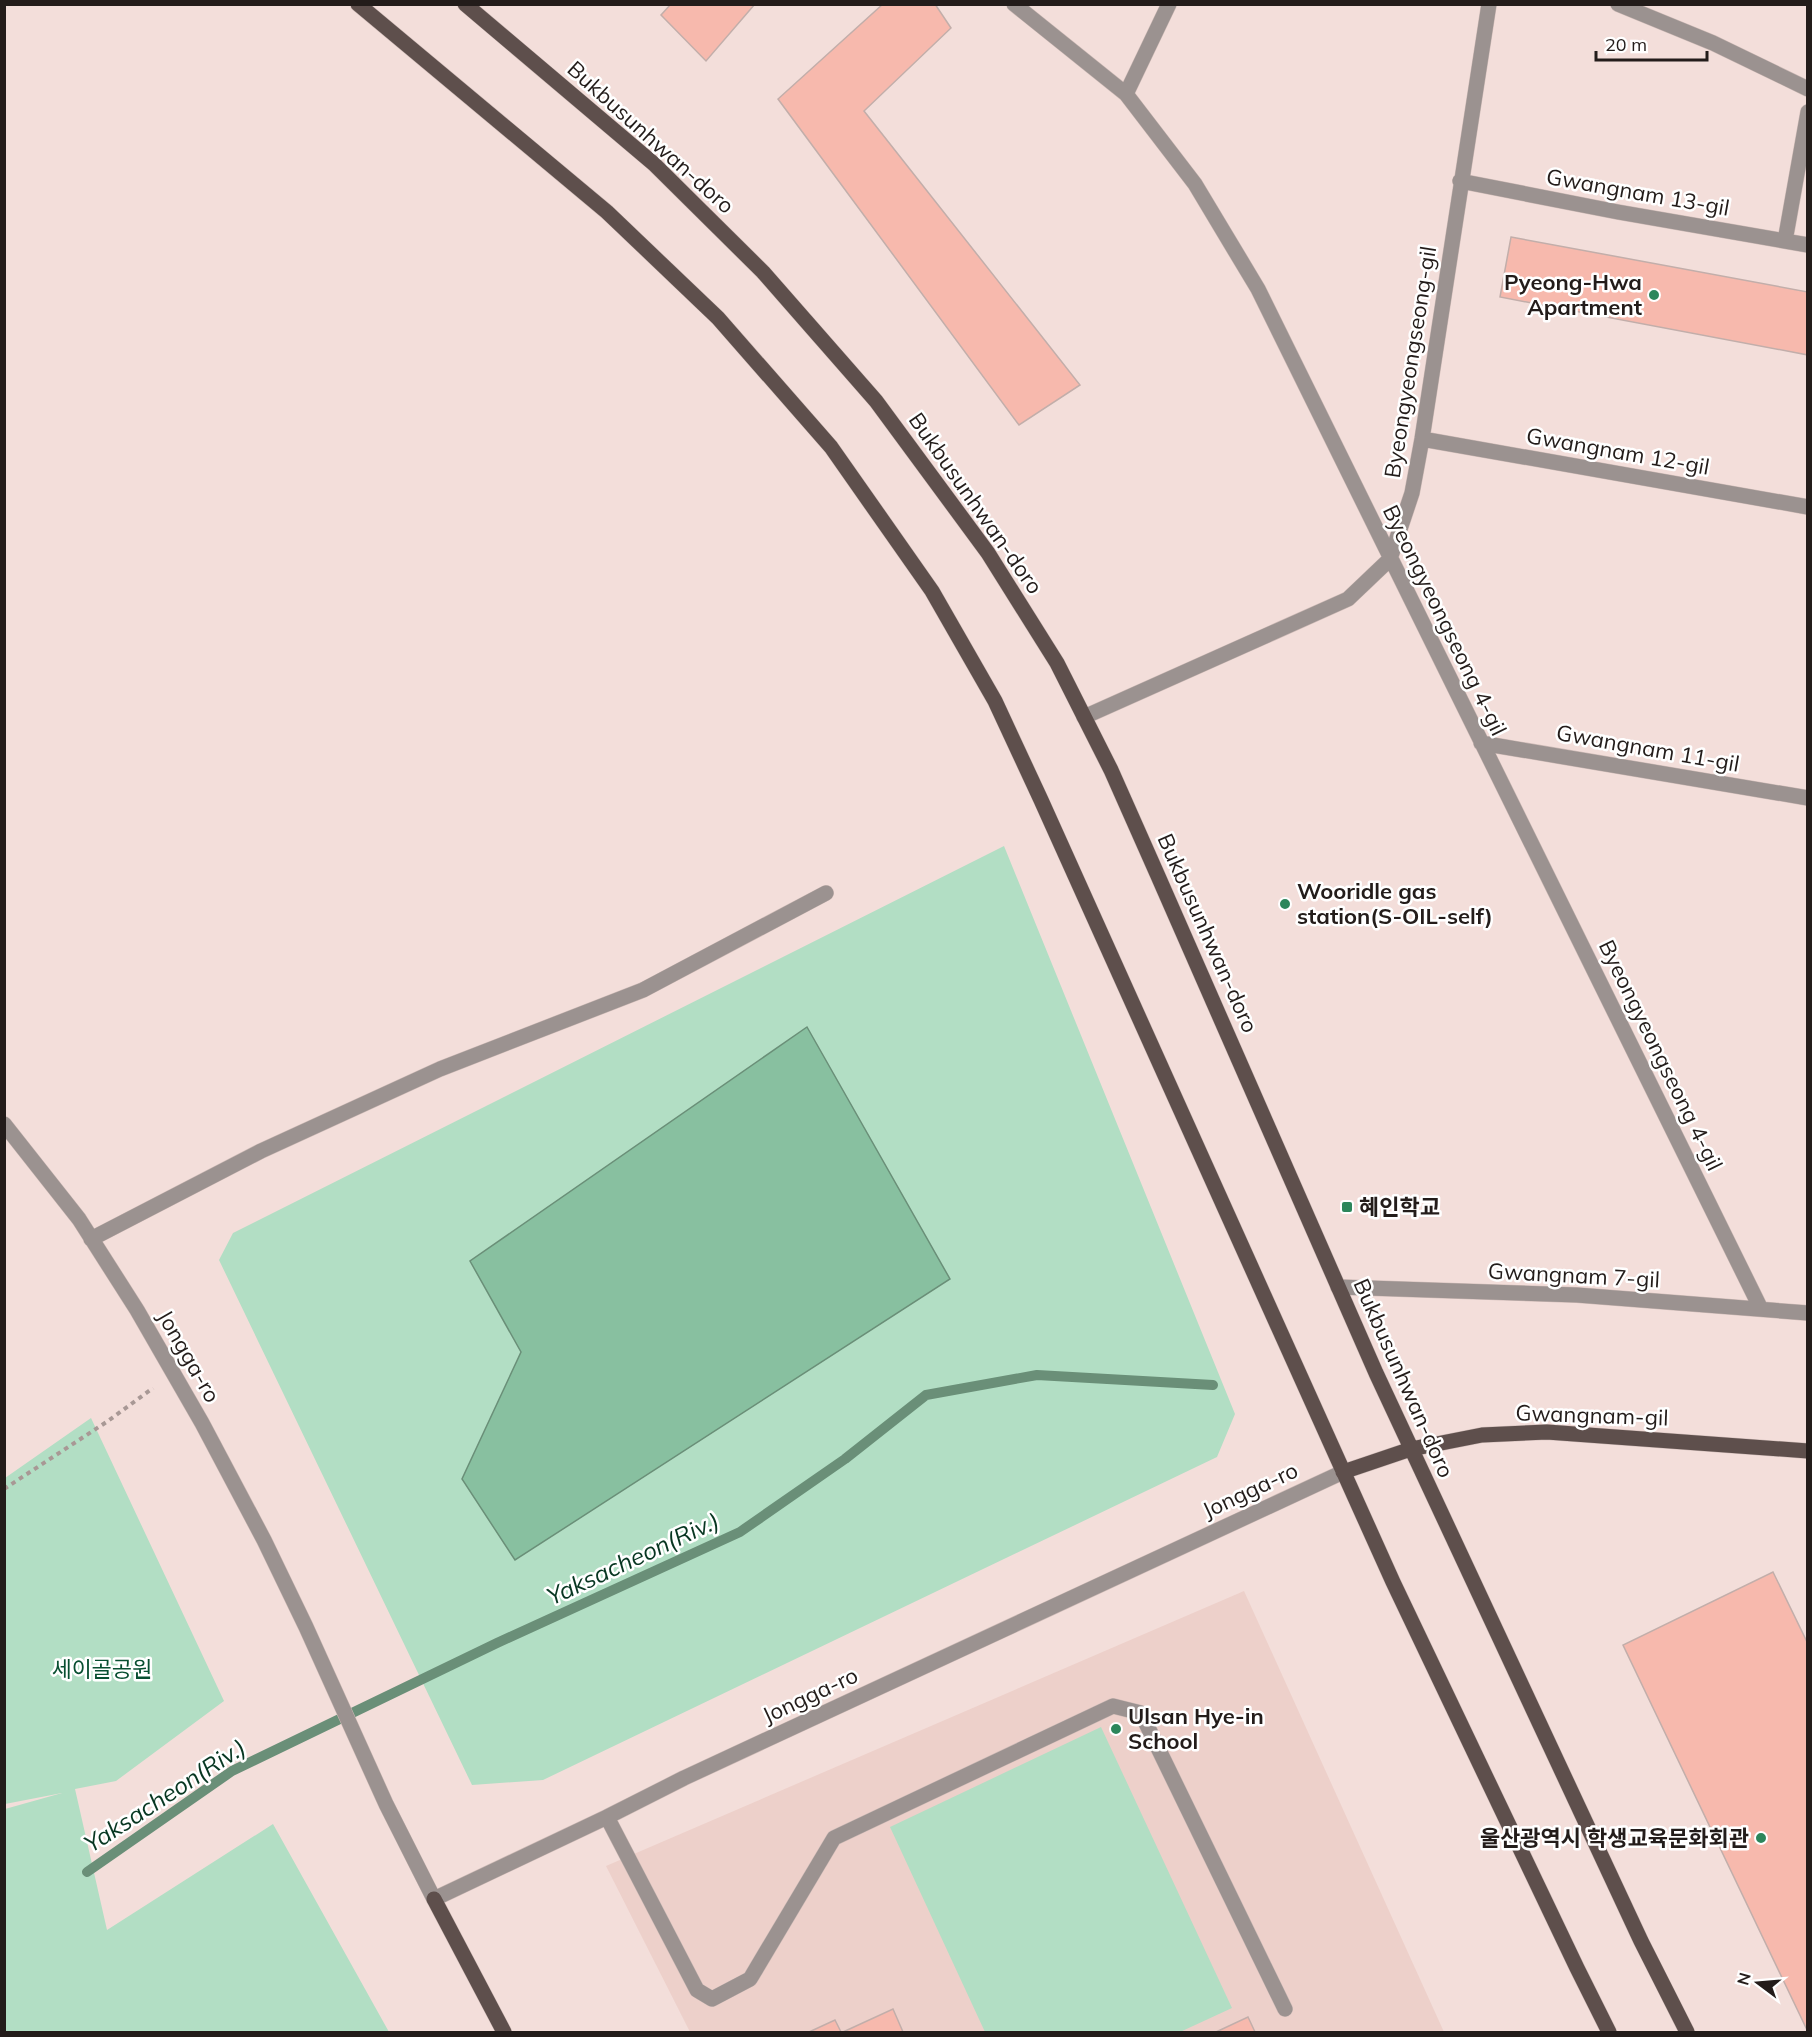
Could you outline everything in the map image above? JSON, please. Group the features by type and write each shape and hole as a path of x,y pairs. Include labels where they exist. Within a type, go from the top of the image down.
{"main road":[{"path":"358,4 607,212 718,318 831,447 932,591 994,701 1041,800 1343,1472 1469,1743 1609,2032"},
{"name":"Bukbusunhwan-doro","path":"465,4 654,164 763,272 876,401 988,553 1057,663 1111,770 1411,1449 1641,1941 1687,2032"},
{"name":"Gwangnam-gil","path":"1343,1472 1411,1449 1482,1435 1547,1432 1808,1451"},
{"path":"434,1899 504,2032"}],"street":[{"name":"Byeongyeongseong 4-gil","path":"1014,4 1126,94 1196,184 1258,289 1761,1310"},
{"path":"1126,94 1169,4"},
{"name":"Byeongyeongseong-gil","path":"1084,717 1348,598 1390,559 1412,493 1422,439 1489,4"},
{"path":"1618,4 1713,43 1808,89"},
{"path":"1785,241 1808,112"},
{"name":"Gwangnam 13-gil","path":"1460,181 1618,212 1808,245"},
{"name":"Gwangnam 12-gil","path":"1422,439 1808,507"},
{"name":"Gwangnam 11-gil","path":"1481,743 1808,798"},
{"path":"92,1239 261,1150 429,1073 643,990 826,893"},
{"name":"Jongga-ro","path":"4,1124 92,1239 137,1310 173,1374 258,1529 306,1627 386,1804 434,1899 695,1773 1343,1472"},
{"name":"Gwangnam 7-gil","path":"1338,1287 1577,1295 1808,1313"},
{"path":"607,1817 697,1990 712,1999 750,1978 834,1838 1113,1706 1141,1713 1285,2009"}],"path":[{"path":"4,1489 108,1421 173,1374"}],"shaded area":[{"path":"807,1027 950,1279 515,1560 462,1479 521,1352 470,1261"},
{"name":"Ulsan Hye-in School","path":"1244,1591 1444,2032 690,2032 606,1866"}],"green space":[{"path":"1004,846 1235,1414 1217,1457 543,1780 472,1785 219,1260 233,1233"},
{"name":"세이골공원","path":"91,1418 224,1701 116,1781 75,1789 107,1930 273,1824 389,2032 5,2032 5,1809 62,1793 5,1804 5,1478"},
{"path":"1101,1727 1232,2008 1180,2032 985,2032 890,1827"}],"building":[{"path":"671,4 755,4 706,61 661,15"},
{"path":"883,4 935,4 951,28 864,111 1080,385 1019,425 778,99"},
{"name":"Pyeong-Hwa Apartment","path":"1511,237 1808,292 1808,355 1500,297"},
{"name":"울산광역시 학생교육문화회관","path":"1773,1572 1808,1644 1808,2032 1623,1645"},
{"path":"893,2009 903,2032 843,2032"},
{"path":"1248,2017 1255,2032 1216,2032"},
{"path":"835,2020 841,2032 809,2032"}],"waterway":[{"name":"Yaksacheon(Riv.)","path":"87,1872 232,1771 497,1643 740,1532 845,1459 926,1395 1037,1375 1213,1385"}],"place":[{"name":"Pyeong-Hwa Apartment","path":"1654,295"},
{"name":"Wooridle gas station(S-OIL-self)","path":"1285,904"},
{"name":"혜인학교","path":"1347,1207"},
{"name":"Ulsan Hye-in School","path":"1116,1729"},
{"name":"울산광역시 학생교육문화회관","path":"1761,1838"}]}
